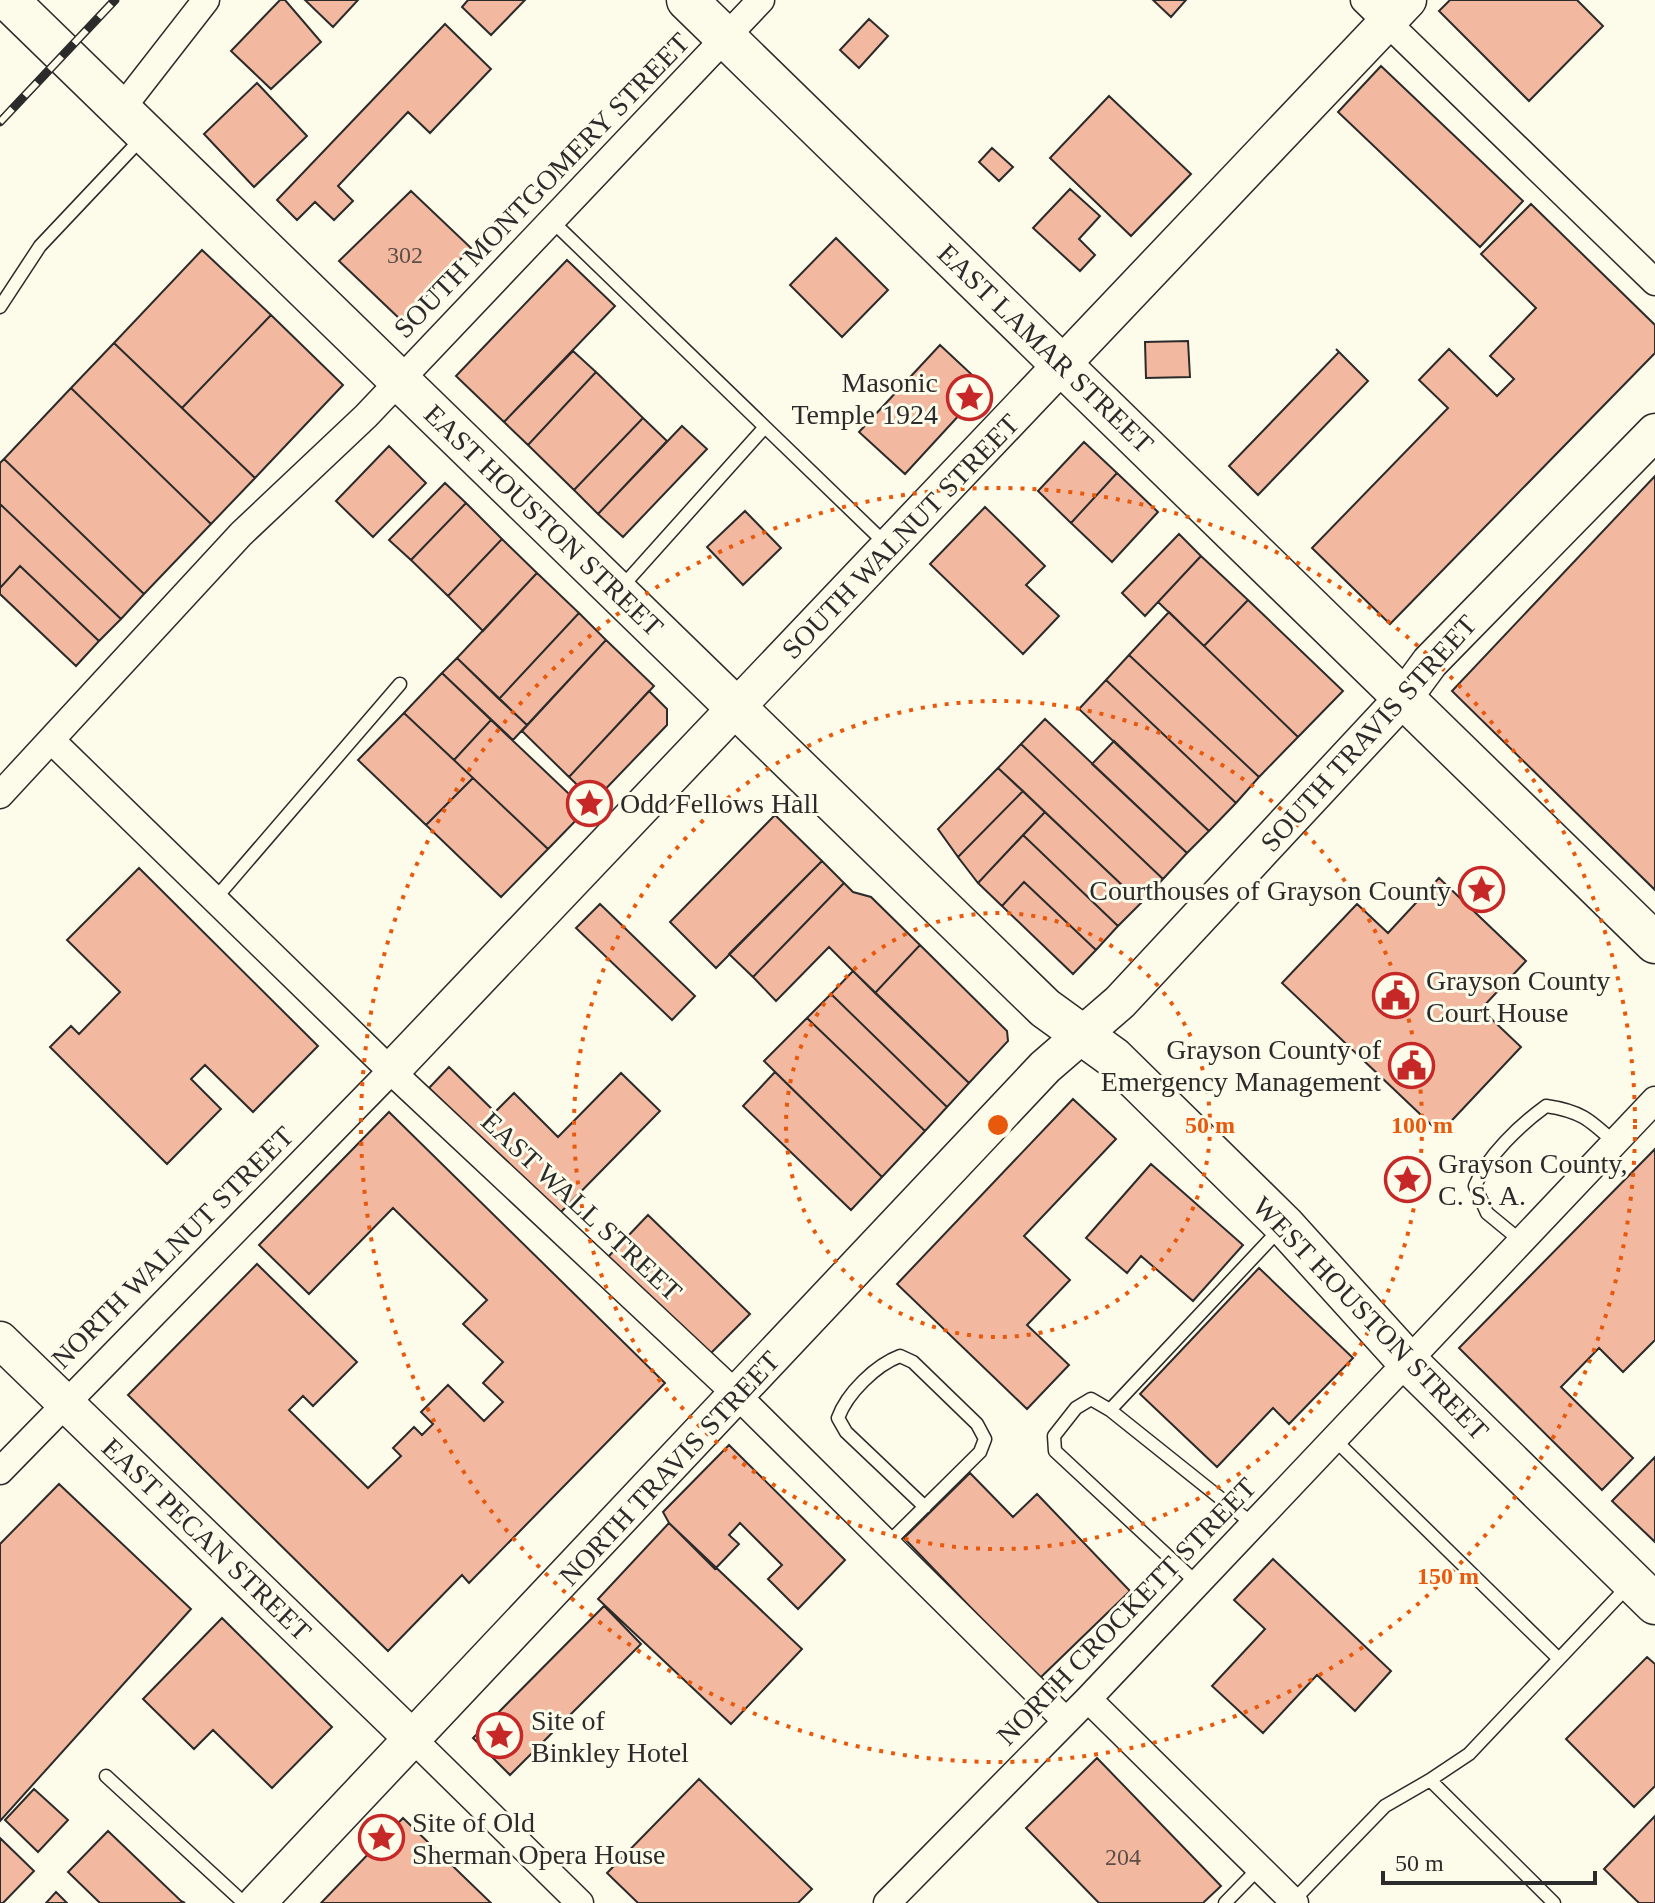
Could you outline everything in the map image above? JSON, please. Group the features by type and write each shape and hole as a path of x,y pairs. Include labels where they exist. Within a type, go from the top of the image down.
{"main road":[{"name":"EAST HOUSTON STREET","path":"8,0 1045,1008 1084,1036"},
{"name":"EAST LAMAR STREET","path":"687,0 1405,696 1655,943"},
{"name":"SOUTH WALNUT STREET","path":"391,1071 1064,365 1386,7"},
{"name":"SOUTH TRAVIS STREET","path":"1084,1036 1405,696 1430,662 1655,432"},
{"name":"WEST HOUSTON STREET","path":"1084,1036 1114,1058 1284,1225 1409,1363 1644,1593"},
{"name":"NORTH TRAVIS STREET","path":"257,1903 1045,1067 1084,1036"},
{"name":"EAST PECAN STREET","path":"0,1340 413,1739"}],"street":[{"path":"135,121 206,0"},
{"name":"SOUTH MONTGOMERY STREET","path":"0,795 241,534 400,380 761,0"},
{"path":"1386,7 1655,282"},
{"name":"EAST WALL STREET","path":"51,740 391,1071 737,1395 1066,1721"},
{"name":"NORTH WALNUT STREET","path":"0,1471 65,1401 391,1071"},
{"name":"NORTH CROCKETT STREET","path":"887,1903 1198,1584 1655,1100"},
{"path":"1088,1699 1294,1902"},
{"path":"413,1739 580,1903"}],"lane":[{"path":"0,307 40,246 135,121"},
{"path":"552,221 889,547"},
{"path":"617,592 765,427"},
{"path":"215,899 400,684"},
{"path":"1521,1241 1487,1213 1475,1186 1480,1173 1530,1118 1546,1106 1567,1109 1584,1114 1615,1143"},
{"path":"1110,1410 1284,1225"},
{"path":"887,1544 925,1507 980,1452 985,1439 977,1424 913,1362 900,1356 885,1362 842,1405 838,1418 846,1432 925,1507"},
{"path":"1198,1584 1055,1451 1054,1436 1076,1408 1091,1399 1110,1410 1254,1525"},
{"path":"1335,1440 1559,1659"},
{"path":"1294,1902 1385,1806 1469,1754 1559,1659 1644,1593"},
{"path":"106,1776 244,1903"},
{"path":"1430,1780 1554,1903"},
{"path":"1225,1903 1259,1868"}],"building":[{"path":"280,0 285,0 321,42 271,89 231,51"},
{"path":"305,0 358,0 333,27"},
{"path":"468,0 525,0 491,35 462,7"},
{"path":"1153,0 1186,0 1171,17"},
{"path":"1450,0 1577,0 1603,26 1529,101 1439,11"},
{"path":"869,19 888,36 859,68 840,50"},
{"path":"445,24 491,69 430,133 408,112 338,186 353,201 334,220 315,202 297,220 277,200"},
{"path":"1381,66 1523,201 1480,247 1338,112"},
{"path":"257,83 307,136 254,187 204,134"},
{"path":"1109,96 1191,174 1131,236 1050,158"},
{"path":"992,148 1013,167 999,181 979,162"},
{"path":"1070,189 1100,216 1079,239 1095,255 1080,271 1033,228"},
{"path":"411,191 471,248 402,321 339,261"},
{"path":"1531,204 1655,325 1655,353 1390,624 1312,548 1448,408 1419,380 1449,349 1497,396 1514,379 1490,356 1536,308 1481,254"},
{"path":"836,238 888,290 842,337 790,285"},
{"path":"202,250 271,315 182,408 114,343"},
{"path":"567,260 615,306 504,422 456,376"},
{"path":"271,315 343,385 255,478 182,408"},
{"path":"1188,341 1190,377 1146,378 1145,342"},
{"path":"114,343 255,478 211,524 71,388"},
{"path":"940,345 985,387 905,474 859,432"},
{"path":"573,351 596,372 528,445 504,422"},
{"path":"1339,352 1368,381 1258,495 1229,466"},
{"path":"596,372 643,418 574,490 528,445"},
{"path":"71,388 211,524 144,594 4,459"},
{"path":"643,418 667,441 598,514 574,490"},
{"path":"682,426 707,449 623,537 598,514"},
{"path":"1084,442 1117,473 1071,523 1038,491"},
{"path":"389,446 426,483 373,537 336,501"},
{"path":"4,459 144,594 121,619 0,504 0,463"},
{"path":"1117,473 1158,512 1112,562 1071,523"},
{"path":"1655,476 1655,890 1452,691"},
{"path":"445,483 466,503 411,560 389,540"},
{"path":"466,503 502,539 448,596 411,560"},
{"path":"0,504 121,619 99,641 20,566 0,588"},
{"path":"985,507 1045,566 1026,585 1059,616 1023,654 930,564"},
{"path":"745,511 781,548 743,585 707,547"},
{"path":"1179,534 1201,556 1145,616 1122,593"},
{"path":"502,539 537,573 483,631 448,596"},
{"path":"1201,556 1248,600 1204,646 1158,602"},
{"path":"20,566 99,641 76,666 0,594 0,588"},
{"path":"537,573 579,613 499,699 457,658"},
{"path":"1248,600 1343,691 1298,737 1204,646"},
{"path":"1169,612 1298,737 1259,777 1129,655"},
{"path":"579,613 606,640 527,725 499,699"},
{"path":"606,640 654,686 569,777 522,731"},
{"path":"1129,655 1259,777 1236,803 1106,680"},
{"path":"457,658 527,725 513,740 442,673"},
{"path":"442,673 491,720 454,760 404,713"},
{"path":"1106,680 1236,803 1209,831 1079,709"},
{"path":"649,691 667,709 667,725 594,801 569,777"},
{"path":"404,713 473,778 426,825 358,760"},
{"path":"1045,719 1187,853 1163,879 1021,744"},
{"path":"491,720 586,810 548,849 454,760"},
{"path":"1114,741 1209,831 1187,853 1092,764"},
{"path":"1021,744 1163,879 1141,903 998,768"},
{"path":"998,768 1023,791 958,857 938,829"},
{"path":"473,778 548,849 501,897 426,825"},
{"path":"1023,791 1045,812 978,883 958,857"},
{"path":"1045,812 1141,903 1118,926 1023,835"},
{"path":"775,815 822,861 716,968 670,922"},
{"path":"1023,835 1118,926 1096,950 1024,882 1002,906 978,883"},
{"path":"822,861 844,883 753,977 729,954"},
{"path":"139,868 318,1046 253,1112 205,1065 191,1079 221,1109 167,1164 50,1047 71,1026 79,1034 120,992 67,940"},
{"name":"Grayson County Court House","path":"1439,878 1526,961 1481,1009 1521,1047 1440,1133 1282,983 1357,904 1388,933"},
{"path":"1024,882 1096,950 1073,974 1002,906"},
{"path":"844,883 853,892 871,897 920,945 875,993 829,947 776,1001 753,977"},
{"path":"600,904 695,996 672,1020 576,928"},
{"path":"920,945 1007,1031 1008,1041 969,1083 875,993"},
{"path":"853,971 969,1083 947,1107 831,994"},
{"path":"831,994 947,1107 925,1131 807,1018"},
{"path":"807,1018 925,1131 882,1177 764,1061"},
{"path":"449,1067 495,1112 514,1093 558,1137 621,1073 660,1111 559,1214 429,1088"},
{"path":"775,1072 882,1177 851,1210 743,1106"},
{"path":"1073,1099 1116,1139 1024,1236 1070,1280 1027,1325 1069,1365 1027,1409 897,1284"},
{"path":"389,1112 665,1383 469,1583 462,1575 388,1651 128,1395 257,1264 357,1362 313,1406 303,1396 289,1410 368,1488 401,1456 393,1448 414,1427 422,1435 433,1424 421,1412 448,1385 484,1421 503,1402 483,1383 503,1362 463,1324 487,1300 393,1208 309,1294 259,1245"},
{"path":"1655,1149 1655,1340 1623,1372 1599,1348 1561,1387 1633,1458 1602,1490 1459,1348"},
{"path":"1151,1164 1243,1245 1193,1301 1141,1256 1127,1273 1086,1238"},
{"path":"648,1215 750,1314 708,1356 607,1258"},
{"path":"1259,1268 1353,1358 1289,1424 1273,1408 1217,1467 1140,1394"},
{"path":"729,1445 845,1560 798,1609 768,1579 782,1565 740,1523 729,1535 739,1544 715,1569 669,1523 663,1512"},
{"path":"1655,1457 1655,1542 1612,1501"},
{"path":"970,1473 1013,1517 1037,1494 1130,1591 1039,1679 904,1538"},
{"path":"59,1484 191,1609 0,1821 0,1544"},
{"path":"669,1523 802,1649 731,1724 598,1599"},
{"path":"1273,1559 1391,1671 1355,1711 1317,1675 1263,1733 1212,1686 1265,1629 1234,1600"},
{"path":"604,1606 641,1644 510,1775 473,1738"},
{"path":"222,1618 332,1727 272,1788 213,1730 194,1749 143,1699"},
{"path":"1647,1657 1655,1664 1655,1786 1634,1807 1566,1739"},
{"path":"1097,1758 1221,1886 1203,1903 1099,1903 1026,1828"},
{"path":"699,1779 812,1889 798,1903 638,1903 607,1873"},
{"path":"34,1789 68,1820 38,1852 5,1820"},
{"path":"1655,1816 1655,1903 1639,1903 1604,1869"},
{"path":"403,1818 491,1903 321,1903"},
{"path":"108,1831 185,1903 100,1903 68,1872"},
{"path":"0,1838 34,1871 3,1903 0,1903"},
{"path":"56,1892 67,1903 46,1903"}],"railway":[{"path":"0,122 115,0"}],"place":[{"name":"Masonic Temple 1924","path":"969,398"},
{"name":"Odd Fellows Hall","path":"589,803"},
{"name":"Courthouses of Grayson County","path":"1482,890"},
{"name":"Grayson County Court House","path":"1395,996"},
{"name":"Grayson County of Emergency Management","path":"1412,1065"},
{"name":"Grayson County, C. S. A.","path":"1407,1179"},
{"name":"Site of Binkley Hotel","path":"500,1736"},
{"name":"Site of Old Sherman Opera House","path":"381,1838"}]}
